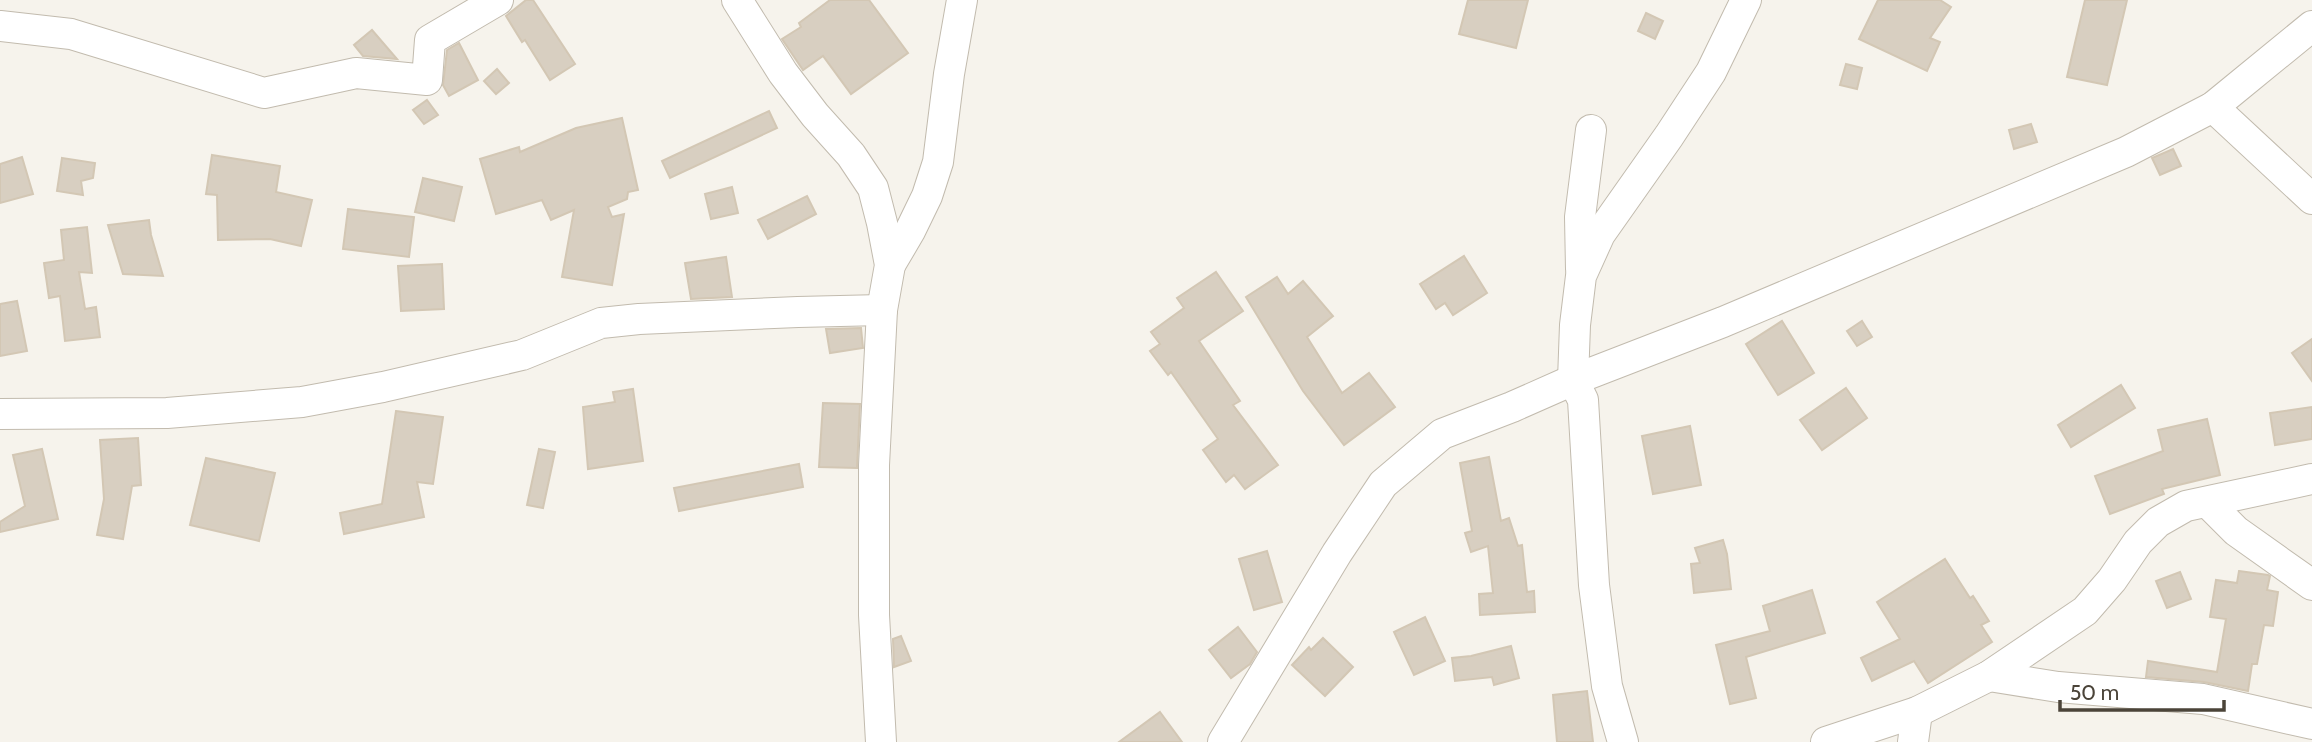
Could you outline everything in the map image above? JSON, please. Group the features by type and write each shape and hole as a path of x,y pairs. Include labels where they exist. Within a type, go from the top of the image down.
{"street":[{"path":"0,26 71,34 264,93 356,73 427,80 430,40 498,0"},
{"path":"737,0 783,73 815,115 851,155 873,188 890,265"},
{"path":"881,742 874,615 874,465 882,310 890,265 916,219 939,162 949,74 962,0"},
{"path":"1581,276 1600,234 1711,72 1746,0"},
{"path":"1223,742 1337,553 1383,484 1442,434 1723,322 2114,158 2213,107 2312,26"},
{"path":"2213,107 2312,199"},
{"path":"1591,130 1580,217 1581,276 1575,326 1573,380 1583,400 1594,585 1607,687 1623,742"},
{"path":"0,414 166,413 302,402 383,387 522,355 601,323 639,319 882,310"},
{"path":"1826,742 1917,712 1989,676 2085,611 2112,580 2138,542 2158,522 2186,506 2312,479"},
{"path":"2207,502 2235,531 2312,585"},
{"path":"1989,676 2058,687 2203,699 2312,724"},
{"path":"1913,742 1917,712"}],"building":[{"path":"526,0 533,0 575,64 550,80 506,16"},
{"path":"830,0 869,0 908,53 851,94 823,56 803,70 782,39 801,27 799,23"},
{"path":"1468,0 1528,0 1516,48 1459,34"},
{"path":"1878,0 1940,0 1951,7 1930,38 1940,42 1927,71 1859,39"},
{"path":"2085,0 2127,0 2107,85 2067,77"},
{"path":"1646,13 1663,21 1655,39 1638,31"},
{"path":"372,30 397,59 363,56 354,45"},
{"path":"459,43 478,80 449,96 443,85 447,50"},
{"path":"1846,64 1862,68 1857,89 1840,85"},
{"path":"497,69 509,83 496,94 484,81"},
{"path":"427,100 438,115 424,124 413,110"},
{"path":"769,111 777,128 670,178 662,161"},
{"path":"622,118 638,190 628,192 627,199 608,207 612,217 624,214 612,285 562,277 574,210 551,220 542,200 496,214 480,159 519,147 520,152 576,128"},
{"path":"2031,124 2037,142 2014,149 2009,130"},
{"path":"2173,149 2181,166 2160,175 2152,158"},
{"path":"212,155 280,166 276,192 312,200 301,246 270,239 218,240 217,195 206,194"},
{"path":"22,157 33,194 0,203 0,164"},
{"path":"62,158 95,163 93,178 81,181 83,195 57,191"},
{"path":"423,178 462,187 454,221 415,212"},
{"path":"732,187 738,213 711,219 705,194"},
{"path":"807,196 816,214 768,239 758,220"},
{"path":"348,209 414,217 409,257 343,249"},
{"path":"149,220 163,276 123,274 108,225"},
{"path":"87,227 92,273 79,272 85,309 96,307 100,337 65,341 60,296 49,298 44,263 64,260 61,230"},
{"path":"1464,256 1487,293 1453,315 1445,303 1436,309 1420,284"},
{"path":"726,257 732,297 691,299 685,263"},
{"path":"442,264 444,309 401,311 398,266"},
{"path":"1216,272 1243,311 1199,341 1240,401 1233,405 1278,465 1245,489 1234,475 1226,482 1203,450 1218,439 1171,372 1168,375 1150,351 1160,344 1151,332 1184,308 1177,298"},
{"path":"1277,277 1288,294 1303,281 1333,316 1307,337 1342,393 1369,373 1395,407 1344,445 1303,391 1246,297"},
{"path":"17,301 27,351 0,356 0,304"},
{"path":"1782,321 1814,373 1778,395 1746,344"},
{"path":"1862,321 1872,337 1857,346 1847,331"},
{"path":"861,328 863,348 830,353 826,329"},
{"path":"2312,339 2312,381 2292,353"},
{"path":"2121,385 2135,408 2071,447 2058,425"},
{"path":"1846,388 1867,418 1822,450 1800,420"},
{"path":"633,389 643,461 588,469 583,407 615,402 613,392"},
{"path":"823,403 860,404 857,468 819,467"},
{"path":"2312,407 2312,439 2275,445 2270,413"},
{"path":"396,411 443,417 433,484 417,482 424,517 344,534 340,513 382,504"},
{"path":"2207,419 2220,475 2162,489 2164,494 2110,514 2095,476 2163,451 2158,430"},
{"path":"1690,426 1701,485 1653,494 1642,436"},
{"path":"138,438 141,485 132,486 123,539 97,535 104,499 100,440"},
{"path":"42,449 58,519 0,532 0,522 25,506 13,455"},
{"path":"539,449 555,452 543,508 527,505"},
{"path":"1489,457 1501,521 1509,518 1518,546 1522,545 1527,592 1534,591 1535,612 1480,615 1479,594 1493,593 1488,546 1471,552 1465,533 1472,531 1460,463"},
{"path":"206,458 275,473 259,541 190,525"},
{"path":"799,464 803,487 679,511 674,488"},
{"path":"1723,540 1731,589 1694,593 1691,564 1700,563 1695,548"},
{"path":"1267,551 1282,602 1254,610 1239,559"},
{"path":"1945,559 1970,598 1973,596 1989,621 1981,625 1992,642 1928,683 1914,661 1872,681 1861,658 1900,639 1877,602"},
{"path":"2239,571 2270,576 2267,590 2278,592 2273,626 2264,625 2257,664 2252,664 2248,691 2204,682 2146,677 2148,661 2217,672 2226,619 2210,617 2216,580 2237,583"},
{"path":"2180,572 2191,599 2167,608 2156,581"},
{"path":"1812,590 1825,633 1746,657 1756,698 1730,704 1716,645 1770,631 1763,606"},
{"path":"1425,617 1445,661 1414,675 1394,632"},
{"path":"1238,627 1257,652 1250,664 1231,678 1209,650"},
{"path":"901,636 911,661 894,667 893,639"},
{"path":"1323,638 1353,667 1325,696 1292,665 1309,647 1311,650"},
{"path":"1511,646 1519,678 1494,685 1492,677 1455,681 1452,658"},
{"path":"1587,691 1593,742 1557,742 1553,695"},
{"path":"1160,712 1182,742 1119,742"}]}
